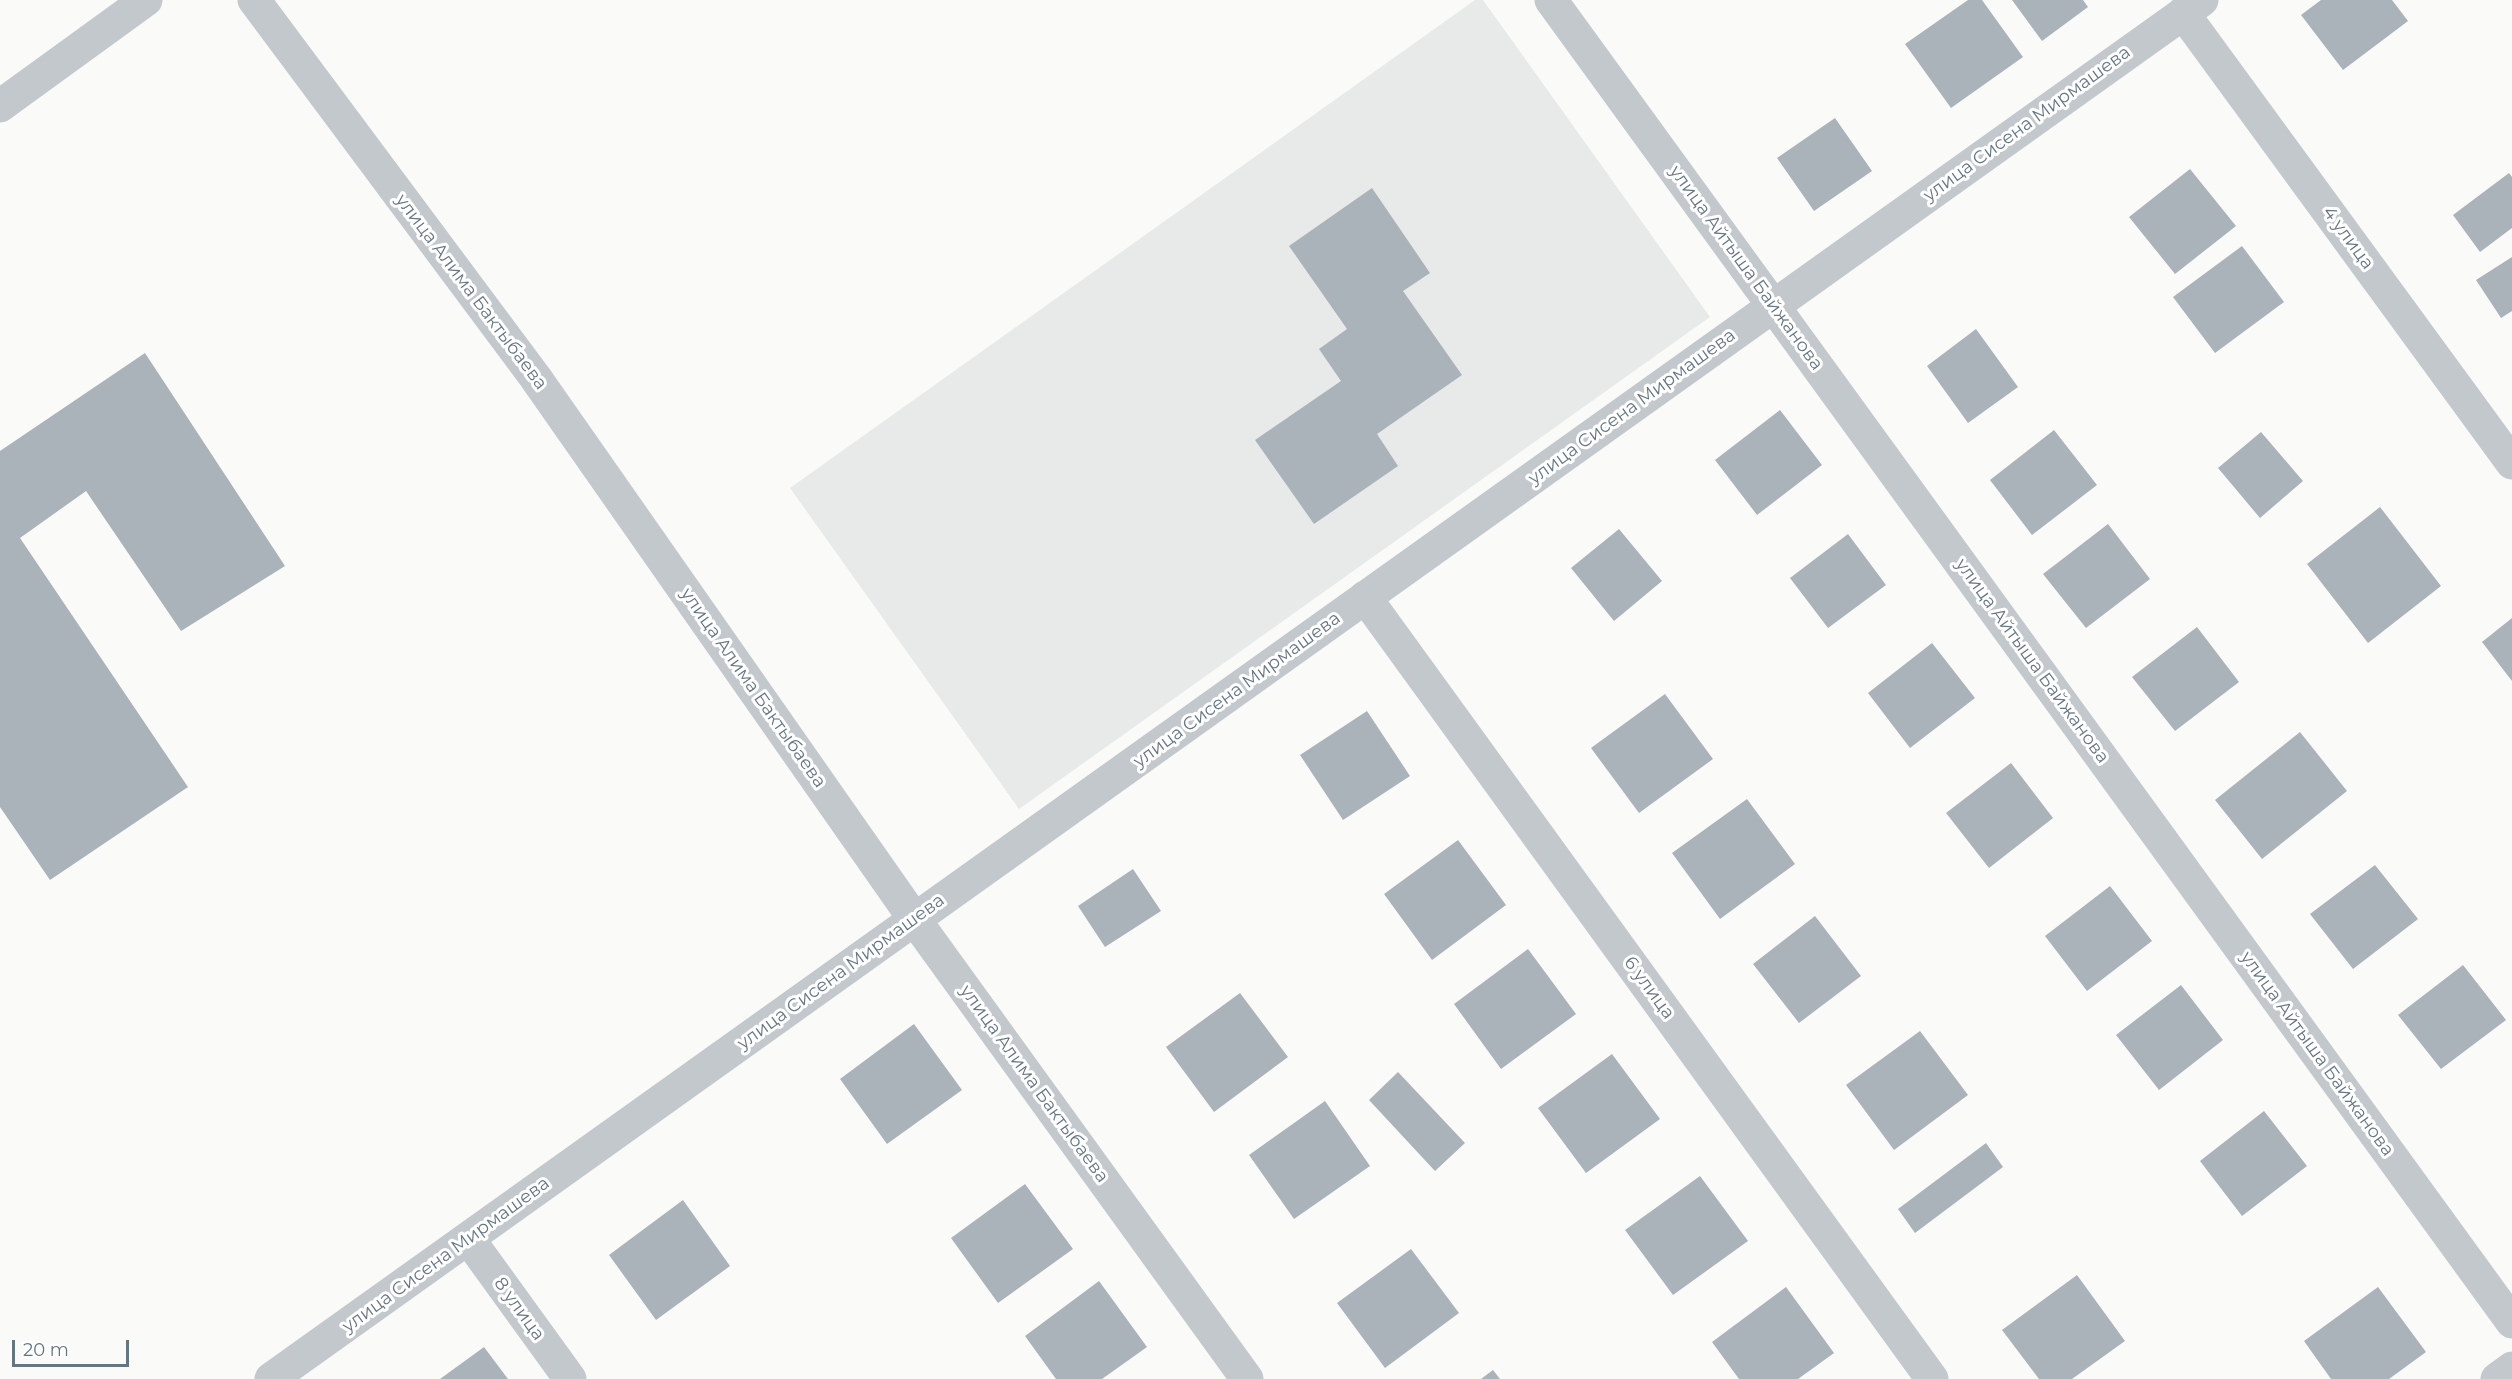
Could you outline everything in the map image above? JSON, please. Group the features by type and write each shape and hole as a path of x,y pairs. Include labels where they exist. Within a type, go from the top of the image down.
{"street":[{"path":"0,106 146,0"},
{"name":"улица Алима Бактыбаева","path":"254,0 535,377 915,920 1247,1379"},
{"name":"улица Айтыша Байжанова","path":"1551,0 2512,1322"},
{"name":"улица Сисена Мирмашева","path":"271,1379 2192,7"},
{"name":"4 улица","path":"2192,7 2512,463"},
{"name":"6 улица","path":"1365,597 1932,1379"},
{"name":"8 улица","path":"468,1238 570,1379"},
{"path":"2497,1379 2512,1368"}],"shaded area":[{"path":"1475,0 1483,0 1710,317 1019,809 790,488"}],"building":[{"path":"1968,0 1982,0 2023,57 1951,108 1905,44"},
{"path":"2012,0 2083,0 2088,7 2042,41"},
{"path":"2321,0 2392,0 2408,21 2343,70 2301,15"},
{"path":"1835,118 1872,171 1814,211 1777,158"},
{"path":"2190,169 2236,226 2175,274 2129,217"},
{"path":"2509,173 2512,177 2512,228 2480,252 2453,215"},
{"path":"1372,188 1430,273 1403,291 1462,375 1377,434 1398,466 1314,524 1255,440 1341,381 1319,349 1347,329 1289,246"},
{"path":"2242,246 2284,302 2215,353 2173,297"},
{"path":"2512,257 2512,311 2501,318 2476,280"},
{"path":"1976,329 2018,387 1968,423 1927,366"},
{"path":"145,353 285,566 181,631 86,491 20,538 188,787 50,880 0,807 0,451"},
{"path":"1780,410 1822,465 1757,515 1715,460"},
{"path":"2054,430 2097,485 2032,535 1990,480"},
{"path":"2261,432 2303,481 2260,518 2218,468"},
{"path":"2380,507 2441,586 2368,643 2307,564"},
{"path":"2108,524 2150,579 2086,628 2043,574"},
{"path":"1619,529 1662,581 1614,621 1571,568"},
{"path":"1848,534 1886,585 1828,628 1790,578"},
{"path":"2512,618 2512,681 2482,642"},
{"path":"2197,627 2239,682 2175,731 2132,677"},
{"path":"1932,643 1975,698 1910,748 1868,693"},
{"path":"1665,694 1713,759 1639,813 1591,748"},
{"path":"1367,711 1410,776 1343,820 1300,755"},
{"path":"2300,732 2347,791 2262,859 2215,800"},
{"path":"2011,763 2053,818 1989,868 1946,813"},
{"path":"1747,799 1795,864 1720,919 1672,853"},
{"path":"1458,840 1506,905 1432,960 1384,894"},
{"path":"2375,865 2418,919 2353,969 2310,914"},
{"path":"1133,869 1161,911 1105,947 1078,906"},
{"path":"2110,886 2152,941 2087,991 2045,936"},
{"path":"1815,916 1861,976 1799,1023 1753,964"},
{"path":"1528,949 1576,1014 1501,1069 1454,1004"},
{"path":"2463,965 2506,1020 2441,1069 2398,1015"},
{"path":"2181,985 2223,1040 2159,1090 2116,1035"},
{"path":"1240,993 1288,1057 1214,1112 1166,1047"},
{"path":"914,1024 962,1090 887,1144 840,1079"},
{"path":"1920,1031 1968,1095 1894,1150 1846,1085"},
{"path":"1612,1054 1660,1119 1586,1173 1538,1108"},
{"path":"1398,1072 1465,1143 1435,1171 1369,1100"},
{"path":"1325,1101 1370,1166 1294,1219 1249,1155"},
{"path":"2264,1111 2307,1166 2242,1216 2200,1161"},
{"path":"1986,1143 2003,1167 1915,1233 1898,1209"},
{"path":"1700,1176 1748,1241 1673,1295 1625,1230"},
{"path":"1025,1184 1073,1249 998,1303 951,1238"},
{"path":"683,1200 730,1266 656,1320 609,1255"},
{"path":"1411,1249 1459,1313 1385,1368 1337,1303"},
{"path":"2077,1275 2125,1341 2072,1379 2039,1379 2002,1330"},
{"path":"1099,1281 1147,1347 1102,1379 1056,1379 1025,1336"},
{"path":"1786,1287 1834,1353 1798,1379 1739,1379 1712,1342"},
{"path":"2378,1287 2426,1352 2389,1379 2331,1379 2304,1341"},
{"path":"484,1347 508,1379 440,1379"},
{"path":"1493,1370 1500,1379 1481,1379"}]}
